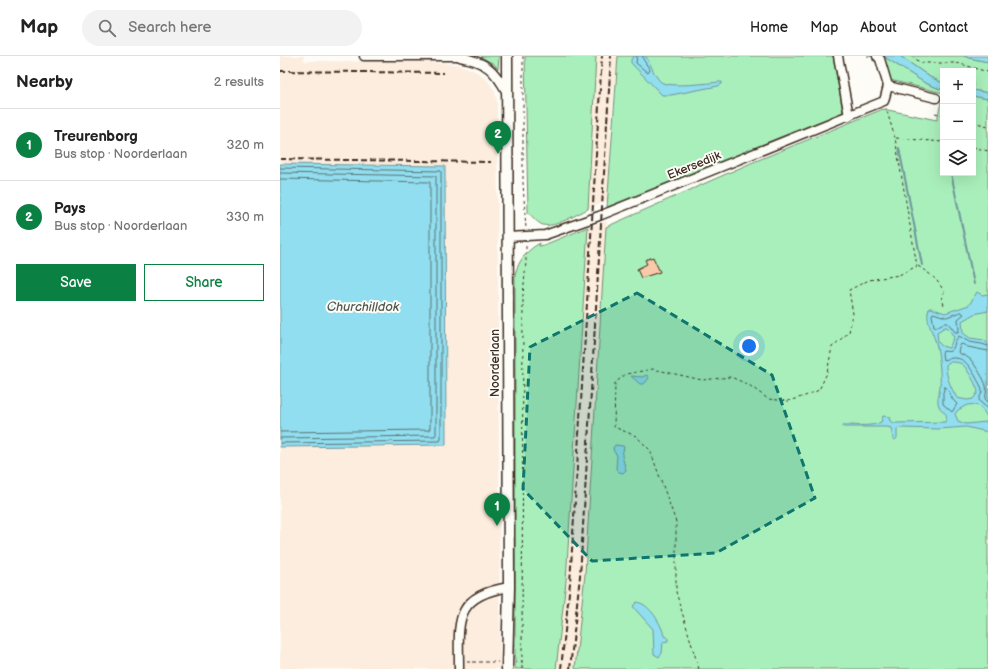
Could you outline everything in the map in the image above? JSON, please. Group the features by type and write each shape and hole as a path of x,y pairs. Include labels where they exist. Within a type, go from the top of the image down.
{"main road":[{"name":"Noorderlaan","path":"507,56 508,665"}],"street":[{"path":"364,56 462,56 473,59 491,69 499,78 507,93"},
{"path":"838,56 849,116"},
{"path":"877,56 880,59 888,86 884,101"},
{"path":"888,86 936,98"},
{"name":"Ekersedijk","path":"508,237 538,236 552,233 599,216 884,101"},
{"path":"459,666 459,625 461,616 465,609 474,599 481,595 509,588"}],"path":[{"path":"523,56 523,183 526,226"},
{"path":"911,56 921,62 957,63 988,72"},
{"path":"884,101 895,138 917,266 934,277 940,283 944,292 942,298 944,305"},
{"path":"935,113 940,114"},
{"path":"976,123 988,126"},
{"path":"895,138 940,142"},
{"path":"976,148 988,151"},
{"path":"522,669 522,295 526,248"},
{"path":"699,669 676,592 676,522 650,450 636,436 614,427 615,383 626,374 653,369 702,380 731,377 748,385 768,399 788,401 805,396 819,390 827,373 832,347 849,332 853,314 849,290 870,280 899,275 917,266"},
{"path":"459,666 508,665 522,661"}],"highlighted area":[{"path":"637,293 772,375 815,498 716,553 592,561 523,489 530,347"}],"shaded area":[{"path":"280,56 304,56 304,61 426,62 456,64 480,74 489,82 495,92 497,102 500,669 280,669 280,447 445,445 280,164"},
{"path":"596,56 618,56 613,97 607,201 588,209"},
{"path":"607,221 585,574 577,655 575,669 556,669 566,581 588,227"}],"green space":[{"path":"499,56 498,69 494,64 481,57"},
{"path":"525,56 596,56 588,209 560,223 543,225 528,212"},
{"path":"618,56 833,56 843,112 607,207"},
{"path":"872,56 883,56 925,83 940,89 940,92 890,80 884,59 873,61"},
{"path":"900,56 964,56 988,62 988,93 976,91 976,68 940,68 940,82 930,77"},
{"path":"976,97 988,99 988,669 575,669 585,574 606,227 751,163 883,109 937,120 940,106 940,176 976,176"},
{"path":"588,227 566,581 556,669 515,669 515,274 524,256 535,246 540,243 539,246 544,245"}],"water":[{"path":"634,56 645,56 657,77 665,84 689,85 722,82 722,84 671,95 662,95 631,63 631,59"},
{"path":"883,56 900,56 930,77 940,82 940,89 925,83"},
{"path":"964,56 988,56 988,62 969,58"},
{"path":"976,91 988,93 988,99 976,97"},
{"name":"Churchilldok","path":"280,164 445,166 446,445 280,447"},
{"path":"977,292 982,295 988,294 988,311 974,314 962,321 963,333 970,338 984,340 988,344 988,419 988,432 966,427 939,429 900,428 897,429 897,438 895,440 893,439 891,428 887,427 843,427 843,425 877,424 881,422 883,416 889,417 890,421 895,423 945,422 947,417 938,404 940,387 939,360 936,342 928,318 929,308 945,313 969,305","holes":["947,327 954,337 949,348 942,346 938,342 937,332","949,362 954,362 960,363 964,366 974,382 978,392 973,399 967,400 957,398 949,382 946,365","967,405 975,405 984,412 988,419 986,422 966,424 958,421 955,414 958,410"]},
{"path":"647,375 649,378 644,384 640,384 631,376 642,377"},
{"path":"615,445 624,447 622,456 626,470 623,473 616,469 617,455 613,448"},
{"path":"637,602 651,611 661,626 664,636 668,638 668,641 663,642 662,653 659,657 654,654 653,629 633,606"}],"building":[{"path":"653,257 660,272 641,278 637,269 647,264 645,260"}],"waterway":[{"path":"899,148 922,265"},
{"path":"952,176 974,284"}],"railway":[{"path":"561,669 570,583 602,56"},
{"path":"570,669 580,576 611,56"},
{"path":"280,71 444,73"},
{"path":"280,159 491,162"}],"place":[{"name":"Pays","path":"498,154"},
{"name":"Treurenborg","path":"497,526"}]}
